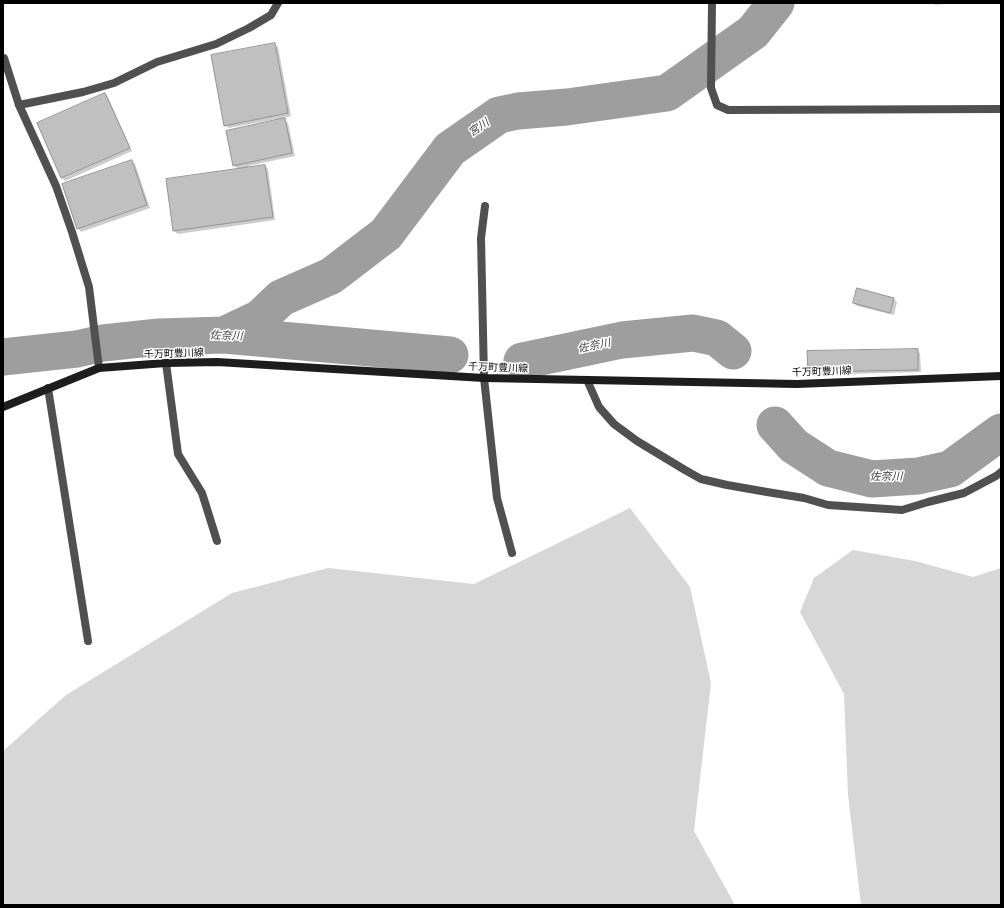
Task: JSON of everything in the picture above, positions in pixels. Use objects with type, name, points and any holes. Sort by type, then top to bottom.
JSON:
[{"type":"main road","name":"千万町豊川線","points":[[3,406],[100,368],[166,363],[217,362],[484,378],[797,384],[1001,376]]},
{"type":"street","points":[[19,105],[83,92],[114,83],[157,62],[216,44],[249,28],[271,15],[278,3]]},
{"type":"street","points":[[712,3],[711,88],[717,105],[728,110],[1001,109]]},
{"type":"street","points":[[4,56],[19,105],[56,186],[89,287],[100,368]]},
{"type":"street","points":[[485,206],[481,238],[484,378],[497,498],[512,553]]},
{"type":"street","points":[[166,363],[178,454],[202,493],[217,541]]},
{"type":"street","points":[[586,380],[599,407],[614,424],[637,441],[701,479],[804,498],[828,505],[902,510],[964,493],[1001,472]]},
{"type":"street","points":[[48,388],[88,641]]},
{"type":"shaded area","points":[[630,508],[690,587],[711,683],[694,831],[735,905],[3,905],[3,751],[66,695],[232,593],[328,568],[474,584]]},
{"type":"shaded area","points":[[853,550],[915,561],[973,577],[1001,568],[1001,905],[861,905],[848,795],[844,694],[800,612],[814,578]]},
{"type":"building","points":[[275,43],[288,113],[224,126],[211,55]]},
{"type":"building","points":[[105,93],[130,148],[61,178],[37,123]]},
{"type":"building","points":[[285,118],[292,153],[233,166],[226,131]]},
{"type":"building","points":[[132,160],[147,205],[77,229],[62,184]]},
{"type":"building","points":[[265,165],[273,217],[173,231],[166,179]]},
{"type":"building","points":[[857,288],[894,298],[890,313],[853,303]]},
{"type":"building","points":[[918,349],[918,370],[808,372],[807,351]]},
{"type":"waterway","name":"宮川","points":[[224,335],[260,318],[281,298],[331,276],[386,234],[450,149],[499,115],[518,111],[567,107],[667,93],[753,32],[776,3]]},
{"type":"waterway","name":"佐奈川","points":[[522,361],[622,340],[693,333],[717,338],[733,351]]},
{"type":"waterway","name":"宮川","points":[[3,357],[77,349],[103,343],[159,337],[224,335],[450,355]]},
{"type":"waterway","name":"佐奈川","points":[[775,425],[794,446],[828,468],[872,479],[918,476],[950,469],[1001,432]]}]
